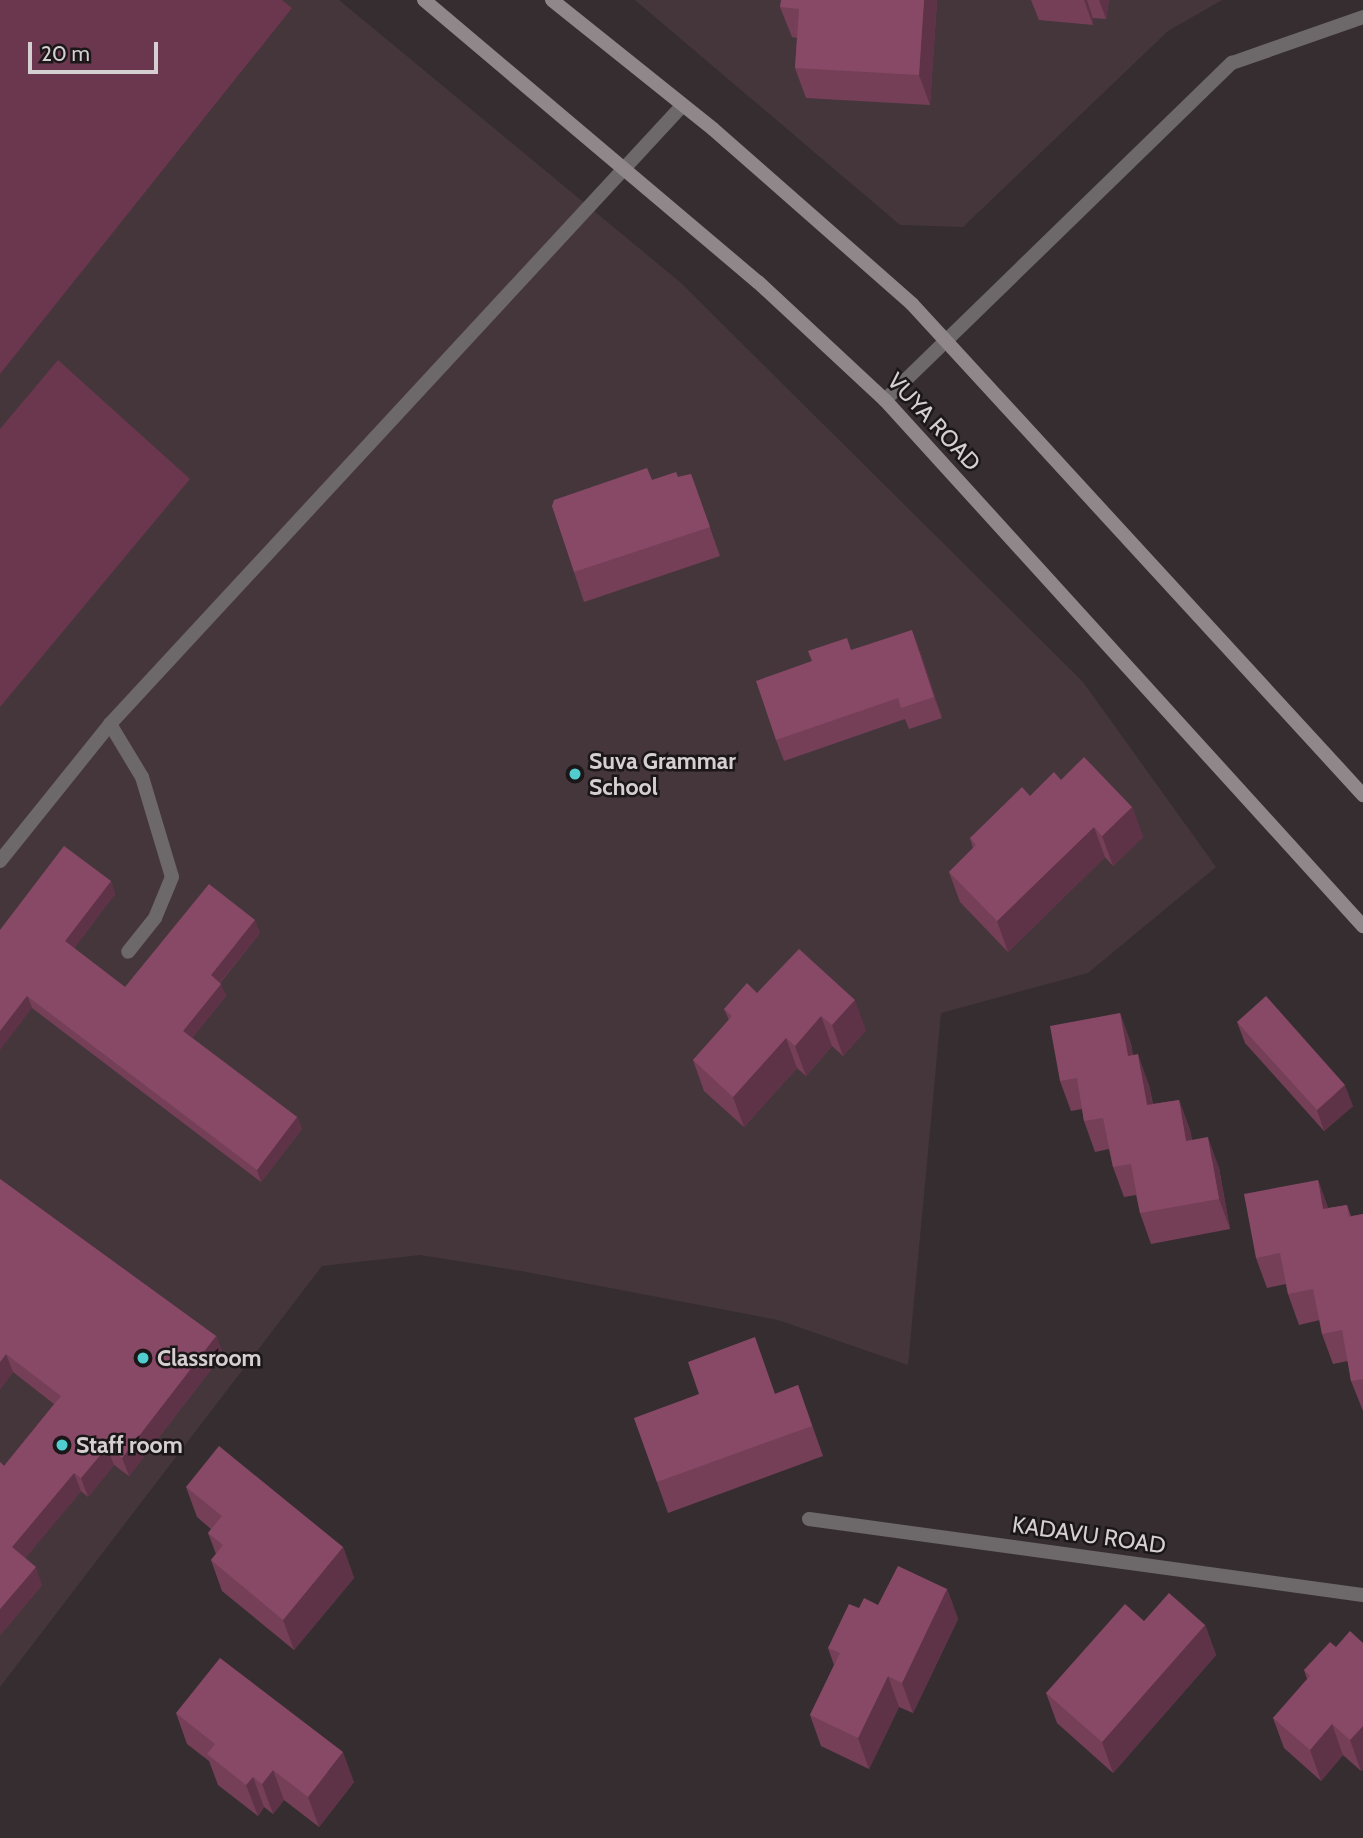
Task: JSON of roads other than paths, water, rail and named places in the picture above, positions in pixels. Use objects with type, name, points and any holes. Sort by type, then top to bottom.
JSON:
[{"type":"main road","name":"VUYA ROAD","points":[[424,0],[625,167],[885,400],[1363,926]]},
{"type":"main road","points":[[552,0],[683,105],[867,264],[947,340],[1363,795]]},
{"type":"street","points":[[885,400],[1232,64],[1363,17]]},
{"type":"street","points":[[0,860],[110,724],[683,105]]},
{"type":"street","points":[[110,724],[142,777],[172,877],[155,918],[128,952]]},
{"type":"street","name":"KADAVU ROAD","points":[[809,1519],[1363,1595]]},
{"type":"place","name":"Suva Grammar School","points":[[575,774]]},
{"type":"place","name":"Classroom","points":[[143,1358]]},
{"type":"place","name":"Staff room","points":[[62,1445]]}]
